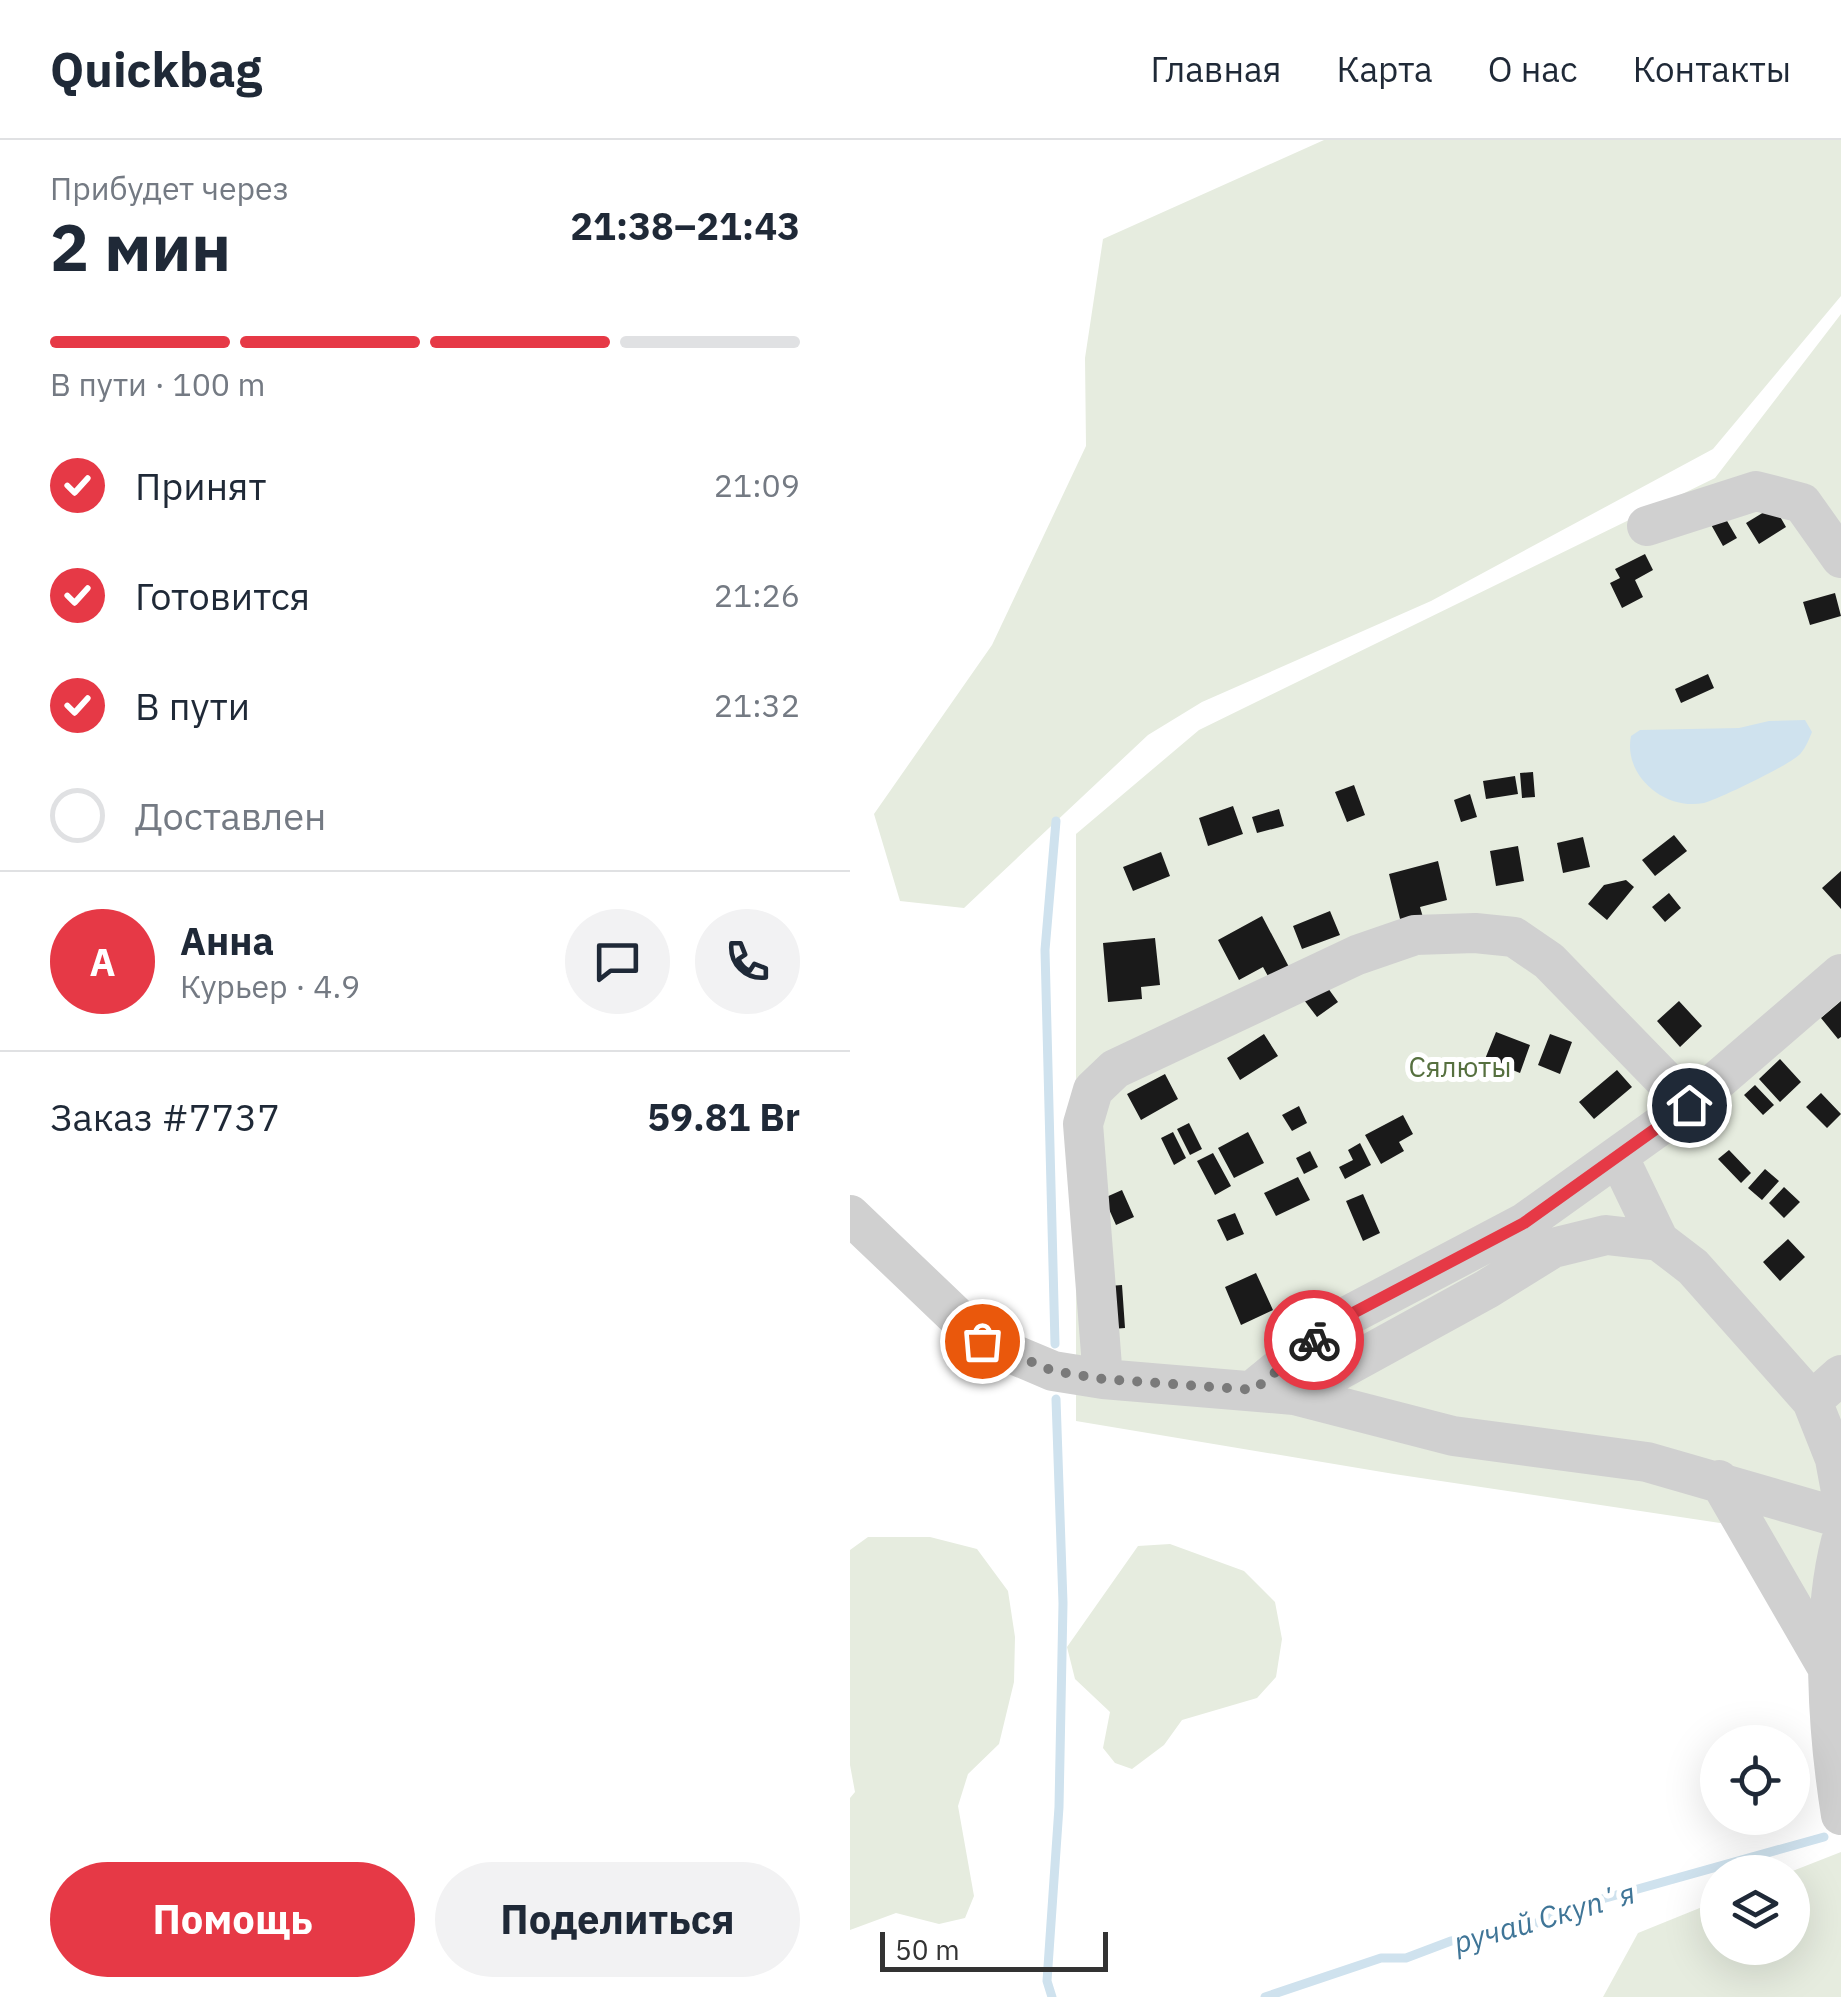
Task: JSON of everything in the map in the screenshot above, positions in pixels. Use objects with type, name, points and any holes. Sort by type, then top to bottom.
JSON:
[{"type":"street","points":[[1647,526],[1756,491],[1802,503],[1841,558]]},
{"type":"street","points":[[1103,1379],[1083,1124],[1093,1090],[1115,1069],[1357,954],[1415,935],[1475,933],[1514,937],[1548,961],[1689,1105]]},
{"type":"street","points":[[1254,1390],[1336,1322],[1524,1223],[1689,1105],[1841,974]]},
{"type":"street","points":[[1618,1156],[1658,1240],[1827,1388],[1841,1491]]},
{"type":"street","points":[[1552,1248],[1618,1156]]},
{"type":"street","points":[[850,1215],[982,1341],[1053,1371],[1103,1379],[1294,1395],[1453,1436],[1646,1462],[1841,1518]]},
{"type":"street","points":[[1294,1395],[1487,1289],[1552,1248],[1606,1234],[1658,1240]]},
{"type":"street","points":[[1719,1480],[1830,1672]]},
{"type":"street","points":[[1841,1542],[1833,1571],[1830,1672],[1841,1814]]},
{"type":"green space","points":[[1324,140],[1841,140],[1841,296],[1713,449],[1431,601],[1202,702],[1148,735],[964,908],[900,901],[874,814],[992,645],[1086,446],[1085,358],[1103,239]]},
{"type":"green space","name":"Сялюты","points":[[1841,314],[1841,1541],[1823,1647],[1760,1529],[1076,1421],[1076,834],[1199,730],[1715,478]]},
{"type":"green space","points":[[868,1537],[930,1537],[977,1549],[1008,1591],[1015,1637],[1014,1682],[999,1744],[968,1774],[958,1806],[974,1896],[965,1918],[939,1924],[896,1913],[850,1930],[850,1798],[855,1792],[850,1765],[850,1550]]},
{"type":"green space","points":[[1170,1544],[1244,1571],[1275,1602],[1282,1639],[1276,1677],[1257,1698],[1182,1720],[1164,1745],[1132,1769],[1115,1763],[1103,1748],[1110,1712],[1075,1679],[1067,1647],[1138,1546]]},
{"type":"green space","points":[[1841,1852],[1841,1997],[1603,1997],[1638,1933],[1700,1908],[1700,1965],[1810,1965],[1810,1864]]},
{"type":"water","points":[[1805,720],[1812,732],[1795,758],[1704,803],[1689,804],[1661,796],[1640,776],[1630,750],[1631,736],[1640,730],[1739,728],[1769,721]]},
{"type":"building","points":[[1774,506],[1786,527],[1759,544],[1746,523]]},
{"type":"building","points":[[1723,514],[1737,538],[1723,546],[1709,521]]},
{"type":"building","points":[[1645,554],[1653,570],[1635,580],[1643,597],[1622,608],[1610,583],[1620,578],[1615,569]]},
{"type":"building","points":[[1835,593],[1841,616],[1810,625],[1803,602]]},
{"type":"building","points":[[1708,674],[1714,688],[1681,703],[1675,689]]},
{"type":"building","points":[[1533,772],[1535,797],[1522,798],[1520,773]]},
{"type":"building","points":[[1515,776],[1518,794],[1486,799],[1483,781]]},
{"type":"building","points":[[1354,785],[1365,815],[1347,822],[1335,792]]},
{"type":"building","points":[[1470,794],[1477,817],[1461,822],[1454,800]]},
{"type":"building","points":[[1233,806],[1243,834],[1208,846],[1199,818]]},
{"type":"building","points":[[1279,809],[1284,826],[1257,833],[1252,817]]},
{"type":"building","points":[[1674,835],[1687,851],[1655,876],[1642,860]]},
{"type":"building","points":[[1583,837],[1590,867],[1563,873],[1557,843]]},
{"type":"building","points":[[1518,846],[1524,881],[1496,886],[1490,851]]},
{"type":"building","points":[[1161,852],[1170,876],[1133,891],[1123,867]]},
{"type":"building","points":[[1438,861],[1447,900],[1420,907],[1424,921],[1402,927],[1389,874]]},
{"type":"building","points":[[1841,871],[1841,909],[1822,888]]},
{"type":"building","points":[[1626,880],[1634,887],[1607,920],[1588,904],[1604,885]]},
{"type":"building","points":[[1669,893],[1681,908],[1665,922],[1652,907]]},
{"type":"building","points":[[1330,911],[1340,935],[1302,949],[1293,926]]},
{"type":"building","points":[[1262,916],[1289,967],[1269,978],[1263,967],[1239,980],[1218,940]]},
{"type":"building","points":[[1155,938],[1160,985],[1141,987],[1142,999],[1108,1002],[1103,943]]},
{"type":"building","points":[[1325,984],[1338,1002],[1317,1017],[1304,1000]]},
{"type":"building","points":[[1679,1001],[1702,1026],[1680,1047],[1657,1021]]},
{"type":"building","points":[[1841,1001],[1841,1037],[1838,1039],[1821,1018]]},
{"type":"building","points":[[1496,1032],[1530,1045],[1520,1073],[1485,1059]]},
{"type":"building","points":[[1264,1034],[1278,1056],[1240,1080],[1227,1058]]},
{"type":"building","points":[[1550,1034],[1572,1042],[1560,1074],[1538,1065]]},
{"type":"building","points":[[1780,1059],[1801,1082],[1780,1102],[1759,1079]]},
{"type":"building","points":[[1617,1070],[1632,1087],[1594,1119],[1579,1102]]},
{"type":"building","points":[[1165,1074],[1178,1099],[1141,1120],[1127,1094]]},
{"type":"building","points":[[1755,1085],[1774,1105],[1763,1115],[1744,1095]]},
{"type":"building","points":[[1821,1093],[1841,1114],[1827,1128],[1806,1107]]},
{"type":"building","points":[[1299,1106],[1307,1123],[1292,1131],[1282,1115]]},
{"type":"building","points":[[1403,1115],[1413,1134],[1399,1142],[1404,1151],[1381,1164],[1365,1135]]},
{"type":"building","points":[[1189,1123],[1202,1149],[1190,1155],[1177,1129]]},
{"type":"building","points":[[1173,1132],[1186,1158],[1174,1165],[1161,1138]]},
{"type":"building","points":[[1248,1132],[1264,1163],[1234,1178],[1218,1148]]},
{"type":"building","points":[[1360,1143],[1371,1165],[1345,1179],[1339,1167],[1353,1160],[1348,1150]]},
{"type":"building","points":[[1729,1150],[1751,1173],[1741,1183],[1718,1159]]},
{"type":"building","points":[[1310,1151],[1318,1167],[1304,1174],[1296,1158]]},
{"type":"building","points":[[1213,1153],[1231,1186],[1215,1195],[1197,1161]]},
{"type":"building","points":[[1765,1169],[1779,1181],[1762,1200],[1748,1188]]},
{"type":"building","points":[[1298,1177],[1310,1200],[1276,1216],[1264,1193]]},
{"type":"building","points":[[1784,1187],[1800,1202],[1784,1218],[1769,1203]]},
{"type":"building","points":[[1122,1190],[1134,1217],[1116,1225],[1104,1198]]},
{"type":"building","points":[[1363,1194],[1380,1233],[1363,1241],[1346,1201]]},
{"type":"building","points":[[1235,1213],[1244,1234],[1227,1241],[1217,1220]]},
{"type":"building","points":[[1788,1239],[1805,1257],[1780,1281],[1763,1262]]},
{"type":"building","points":[[1256,1273],[1273,1310],[1241,1325],[1225,1287]]},
{"type":"building","points":[[1122,1285],[1125,1328],[1112,1329],[1109,1286]]},
{"type":"waterway","points":[[1055,1344],[1045,950],[1056,821]]},
{"type":"waterway","points":[[1052,1997],[1047,1981],[1059,1807],[1063,1603],[1056,1399]]},
{"type":"waterway","name":"ручай Скупʼя","points":[[1265,1997],[1381,1958],[1406,1958],[1451,1941],[1507,1934],[1595,1901],[1824,1837]]},
{"type":"way so far","points":[[982,1341],[1053,1371],[1103,1379],[1254,1390],[1314,1340]]},
{"type":"route","points":[[1314,1340],[1336,1322],[1524,1223],[1689,1105]]}]
